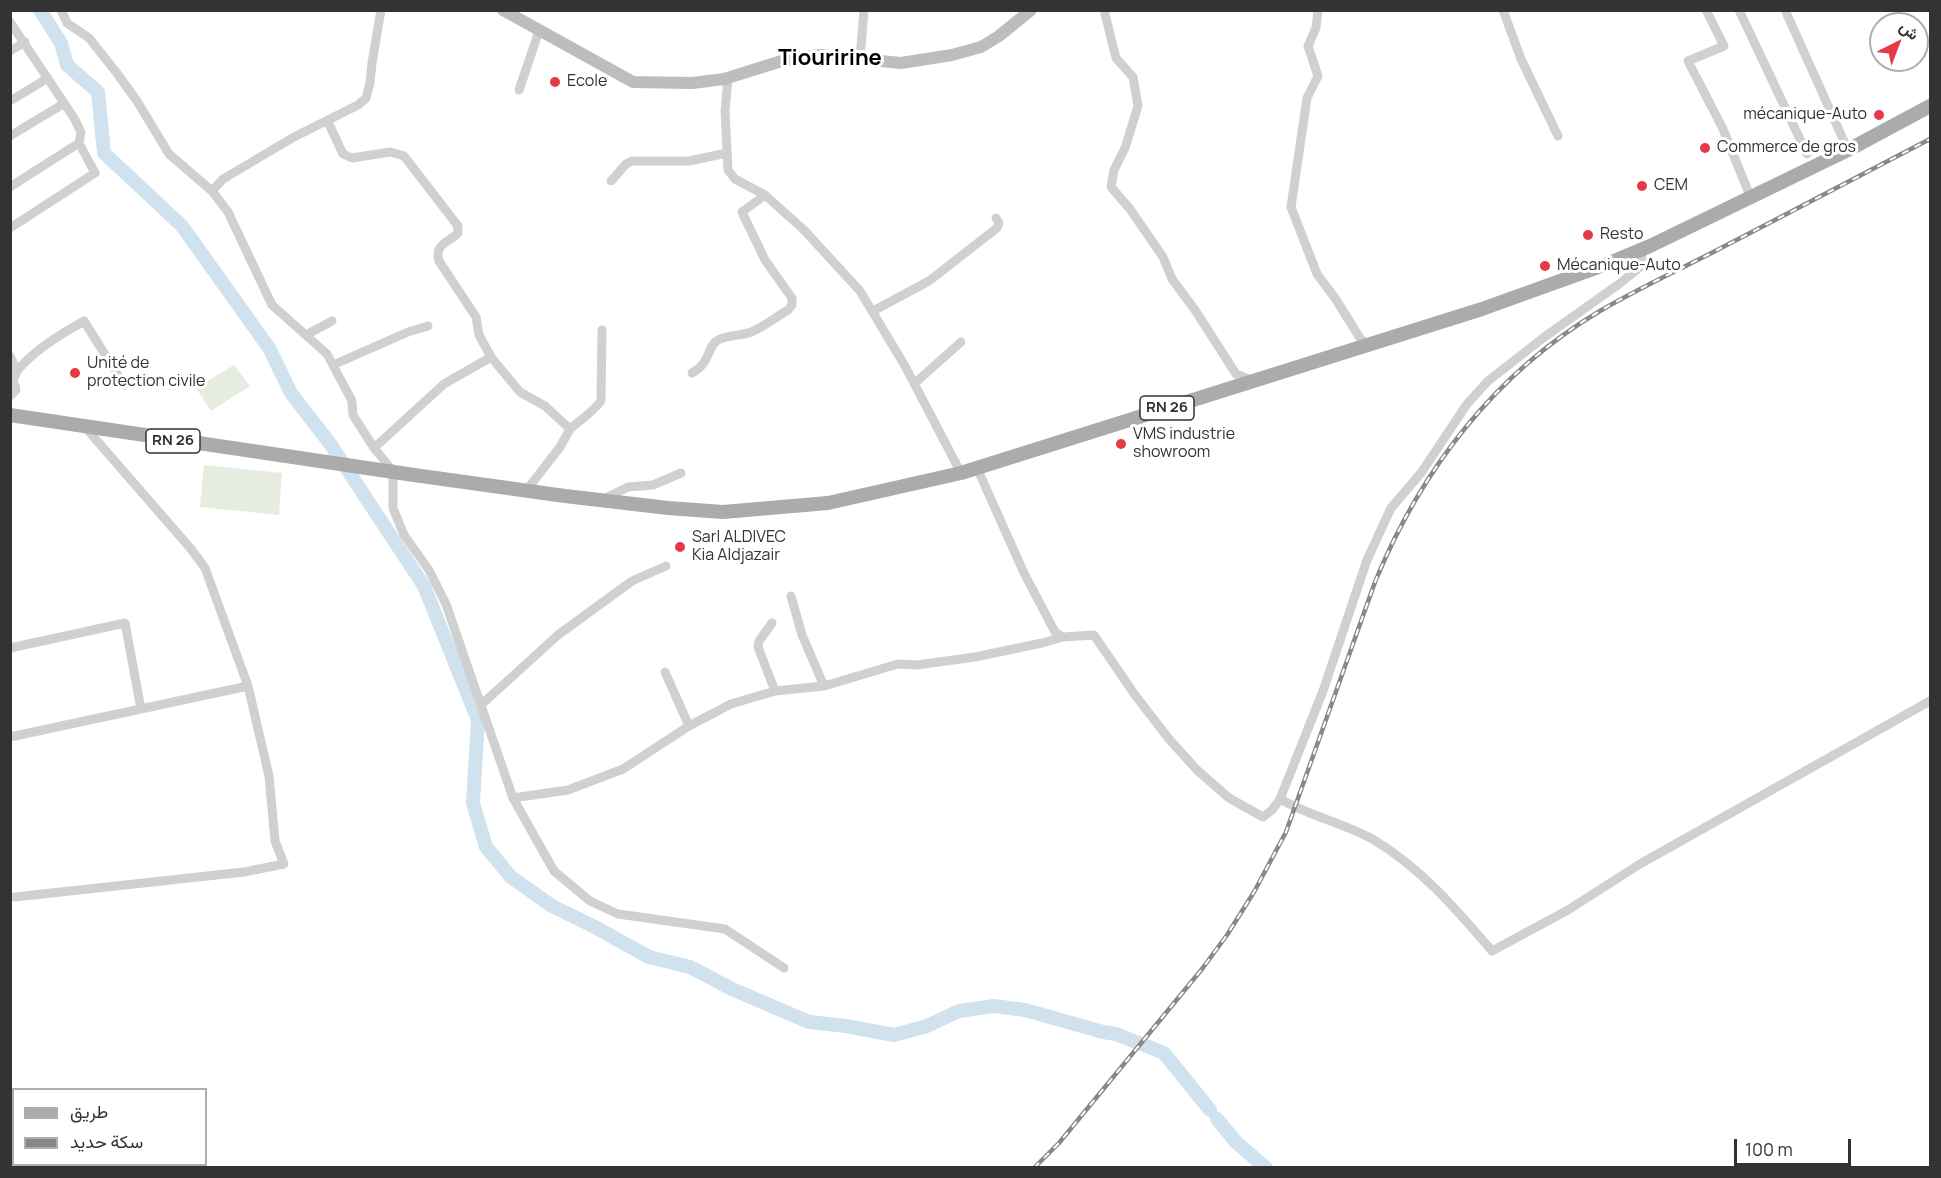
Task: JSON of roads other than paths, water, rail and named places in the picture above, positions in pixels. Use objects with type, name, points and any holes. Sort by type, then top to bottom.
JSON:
[{"type":"main road","name":"RN 26","points":[[10,415],[360,468],[695,511],[723,512],[828,503],[961,473],[1482,309],[1640,250],[1848,150],[1930,106]]},
{"type":"street","points":[[61,10],[67,23],[88,38],[116,72],[137,101],[169,154],[212,191],[228,212],[272,305],[327,354],[352,401],[353,415],[374,448],[393,471],[393,508],[404,535],[429,570],[446,604],[513,798],[554,872],[590,901],[618,914],[725,929],[784,968]]},
{"type":"street","points":[[212,191],[223,178],[294,137],[328,122],[366,98],[381,10]]},
{"type":"street","points":[[503,10],[633,82],[692,83],[728,78],[785,60],[820,55],[902,63],[952,55],[981,47],[999,36],[1031,10]]},
{"type":"street","points":[[860,59],[864,10]]},
{"type":"street","points":[[1104,10],[1116,58],[1133,77],[1138,106],[1125,148],[1114,170],[1111,187],[1130,209],[1163,257],[1172,279],[1236,374],[1254,381]]},
{"type":"street","points":[[1318,10],[1316,28],[1308,46],[1318,76],[1307,98],[1291,207],[1317,274],[1360,338],[1369,346]]},
{"type":"street","points":[[1503,10],[1521,59],[1558,136]]},
{"type":"street","points":[[1706,10],[1724,46],[1688,61],[1723,129],[1750,196]]},
{"type":"street","points":[[1739,10],[1807,154]]},
{"type":"street","points":[[1785,10],[1848,150]]},
{"type":"street","points":[[10,22],[63,104],[70,110],[81,132],[79,143],[95,173],[10,228]]},
{"type":"street","points":[[519,90],[538,31]]},
{"type":"street","points":[[10,51],[25,42]]},
{"type":"street","points":[[10,101],[48,78]]},
{"type":"street","points":[[728,78],[725,111],[728,170],[735,179],[765,195],[804,230],[860,291],[915,383],[961,473]]},
{"type":"street","points":[[10,136],[63,104]]},
{"type":"street","points":[[328,122],[343,154],[347,157],[390,152],[404,156],[458,226],[458,233],[442,243],[437,255],[476,316],[479,335],[491,357],[520,392],[545,406],[570,429]]},
{"type":"street","points":[[10,187],[79,143]]},
{"type":"street","points":[[611,181],[626,164],[632,161],[689,161],[727,153]]},
{"type":"street","points":[[692,373],[707,361],[717,340],[750,332],[788,310],[792,304],[792,298],[765,260],[742,212],[765,195]]},
{"type":"street","points":[[873,311],[929,281],[997,228],[999,223],[996,218]]},
{"type":"street","points":[[513,798],[568,790],[623,769],[689,726],[731,704],[775,691],[824,686],[898,664],[917,665],[975,657],[1042,644],[1063,637],[1094,635],[1135,695],[1197,770],[1229,798],[1263,817],[1272,810],[1280,798],[1323,691],[1367,560],[1391,508],[1421,472],[1467,404],[1488,381],[1644,264],[1640,250]]},
{"type":"street","points":[[10,396],[16,390],[11,382],[22,364],[62,334],[84,321],[124,385]]},
{"type":"street","points":[[306,335],[332,321]]},
{"type":"street","points":[[333,365],[408,332],[428,326]]},
{"type":"street","points":[[526,491],[560,447],[570,429],[599,406],[602,330]]},
{"type":"street","points":[[915,383],[961,342]]},
{"type":"street","points":[[10,356],[17,371]]},
{"type":"street","points":[[374,448],[444,384],[491,357]]},
{"type":"street","points":[[15,897],[244,872],[284,864],[275,841],[269,776],[248,686],[205,568],[85,427]]},
{"type":"street","points":[[977,468],[1044,614],[1055,632],[1063,637]]},
{"type":"street","points":[[602,500],[628,487],[653,484],[681,473]]},
{"type":"street","points":[[482,704],[558,635],[632,581],[666,566]]},
{"type":"street","points":[[791,596],[802,635],[824,686]]},
{"type":"street","points":[[10,648],[125,623],[141,709]]},
{"type":"street","points":[[772,623],[759,641],[758,647],[775,691]]},
{"type":"street","points":[[665,672],[689,726]]},
{"type":"street","points":[[10,737],[248,686]]},
{"type":"street","points":[[1280,798],[1373,840],[1401,859],[1437,889],[1492,951],[1568,910],[1640,864],[1930,701]]},
{"type":"waterway","points":[[40,10],[61,43],[67,65],[98,92],[104,153],[182,226],[269,348],[291,393],[331,445],[424,586],[478,720],[473,803],[486,847],[511,877],[552,906],[649,957],[690,967],[732,989],[809,1022],[894,1035],[927,1026],[959,1011],[994,1006],[1025,1010],[1116,1034],[1164,1053],[1210,1110]]},
{"type":"waterway","points":[[1217,1119],[1236,1142],[1266,1168]]},
{"type":"railway","points":[[1034,1168],[1059,1143],[1202,969],[1254,892],[1286,832],[1375,582],[1415,501],[1465,428],[1495,394],[1527,364],[1562,336],[1600,311],[1930,139]]},
{"type":"place","name":"Ecole","points":[[555,82]]},
{"type":"place","name":"mécanique-Auto","points":[[1879,115]]},
{"type":"place","name":"Commerce de gros","points":[[1705,148]]},
{"type":"place","name":"CEM","points":[[1642,186]]},
{"type":"place","name":"Resto","points":[[1588,235]]},
{"type":"place","name":"Mécanique-Auto","points":[[1545,266]]},
{"type":"place","name":"Unité de protection civile","points":[[75,373]]},
{"type":"place","name":"VMS industrie showroom","points":[[1121,444]]},
{"type":"place","name":"Sarl ALDIVEC Kia Aldjazair","points":[[680,547]]},
{"type":"district","name":"Tiouririne","points":[[830,59]]}]
